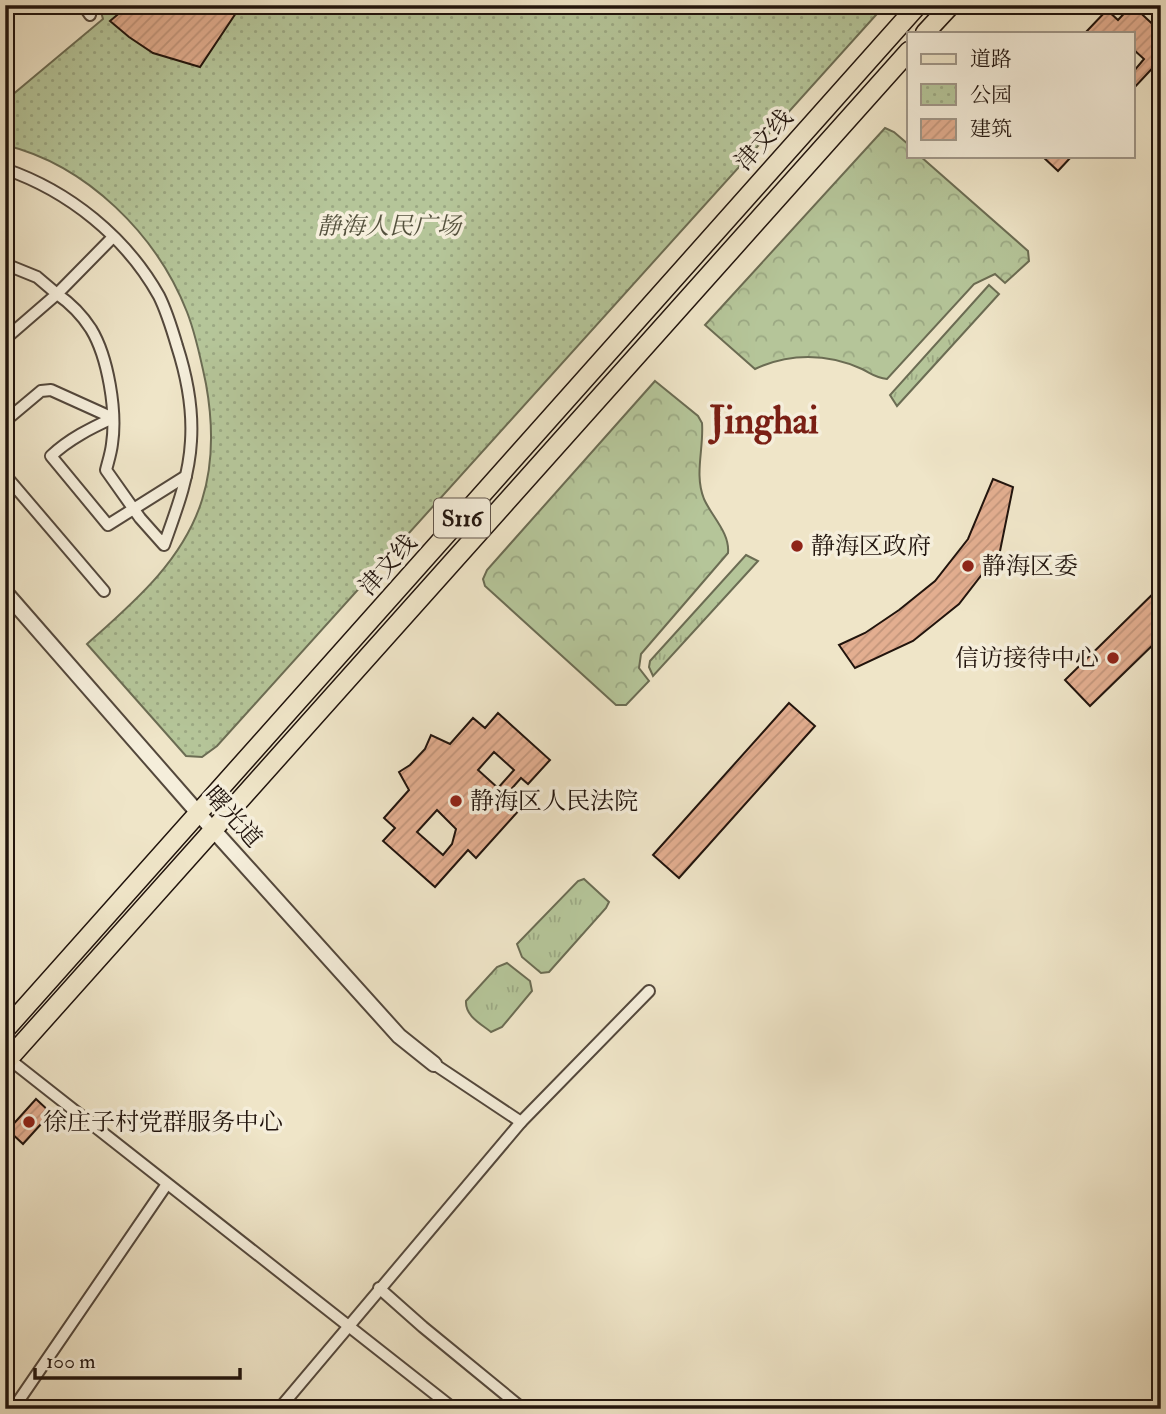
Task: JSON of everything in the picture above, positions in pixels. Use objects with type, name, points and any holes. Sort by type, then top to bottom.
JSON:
[{"type":"main road","name":"津文线","points":[[5,1030],[918,5]]},
{"type":"main road","points":[[926,32],[951,5]]},
{"type":"main road","name":"津文线","points":[[7,1061],[907,53]]},
{"type":"street","points":[[5,169],[57,192],[96,220],[128,251],[159,296],[168,316],[181,359],[191,418],[191,440],[180,501],[164,545],[133,509],[106,470],[112,444],[113,418],[106,369],[92,330],[69,302],[37,277],[5,264]]},
{"type":"street","points":[[5,339],[57,294],[113,237]]},
{"type":"street","points":[[5,412],[10,417],[41,391],[51,390],[113,418]]},
{"type":"street","points":[[113,418],[88,429],[51,456],[108,525],[186,476]]},
{"type":"street","points":[[5,475],[104,591]]},
{"type":"street","name":"曙光道","points":[[5,592],[199,814],[399,1035],[434,1064]]},
{"type":"street","points":[[279,1409],[347,1325],[521,1122],[649,991]]},
{"type":"street","points":[[7,1061],[454,1409]]},
{"type":"street","points":[[434,1064],[521,1122]]},
{"type":"street","points":[[13,1409],[167,1184]]},
{"type":"street","points":[[379,1288],[422,1327],[523,1409]]},
{"type":"green space","name":"静海人民广场","points":[[99,5],[885,5],[217,746],[202,757],[186,756],[87,644],[155,580],[182,542],[202,500],[209,471],[211,428],[206,384],[193,330],[174,284],[157,256],[116,207],[91,186],[64,169],[5,145],[5,101],[103,19]]},
{"type":"green space","points":[[885,128],[907,143],[907,158],[922,158],[1028,251],[1029,261],[1005,283],[995,274],[974,284],[887,379],[849,364],[822,358],[781,360],[755,369],[705,325]]},
{"type":"green space","points":[[989,285],[999,294],[897,406],[890,395]]},
{"type":"green space","points":[[655,381],[698,416],[702,423],[701,490],[726,539],[728,553],[641,654],[639,668],[649,681],[626,705],[616,705],[485,586],[483,579],[487,570]]},
{"type":"green space","points":[[746,555],[758,561],[653,676],[649,667],[650,661]]},
{"type":"green space","points":[[584,879],[609,902],[549,972],[541,973],[522,957],[517,944],[578,881]]},
{"type":"green space","points":[[507,963],[530,981],[532,991],[502,1027],[491,1032],[471,1015],[466,1001],[497,967]]},
{"type":"building","points":[[129,5],[231,5],[236,13],[200,67],[153,53],[110,21]]},
{"type":"building","points":[[1132,5],[1161,32],[1161,59],[1134,88],[1134,71],[1144,59],[1134,50],[1134,32],[1086,32],[1107,10],[1118,20]]},
{"type":"building","points":[[1044,158],[1070,158],[1058,171]]},
{"type":"building","name":"静海区委","points":[[993,479],[1013,487],[1000,551],[959,604],[913,641],[855,668],[839,645],[865,633],[935,581],[968,539]]},
{"type":"building","name":"信访接待中心","points":[[1161,586],[1161,637],[1090,706],[1065,680]]},
{"type":"building","points":[[789,703],[815,726],[679,878],[653,855]]},
{"type":"building","name":"静海区人民法院","points":[[498,713],[550,760],[528,784],[521,778],[506,795],[521,808],[476,858],[468,850],[435,887],[383,841],[395,828],[384,818],[409,790],[399,772],[425,749],[431,735],[450,744],[473,718],[485,728]],"holes":[[[494,752],[514,770],[498,788],[478,770]],[[437,810],[456,829],[452,844],[443,855],[417,832]]]},
{"type":"building","name":"徐庄子村党群服务中心","points":[[36,1099],[51,1113],[23,1144],[8,1130]]},
{"type":"place","name":"静海区政府","points":[[797,546]]},
{"type":"place","name":"静海区委","points":[[968,566]]},
{"type":"place","name":"信访接待中心","points":[[1113,658]]},
{"type":"place","name":"静海区人民法院","points":[[456,801]]},
{"type":"place","name":"徐庄子村党群服务中心","points":[[29,1122]]},
{"type":"district","name":"Jinghai","points":[[764,421]]}]
